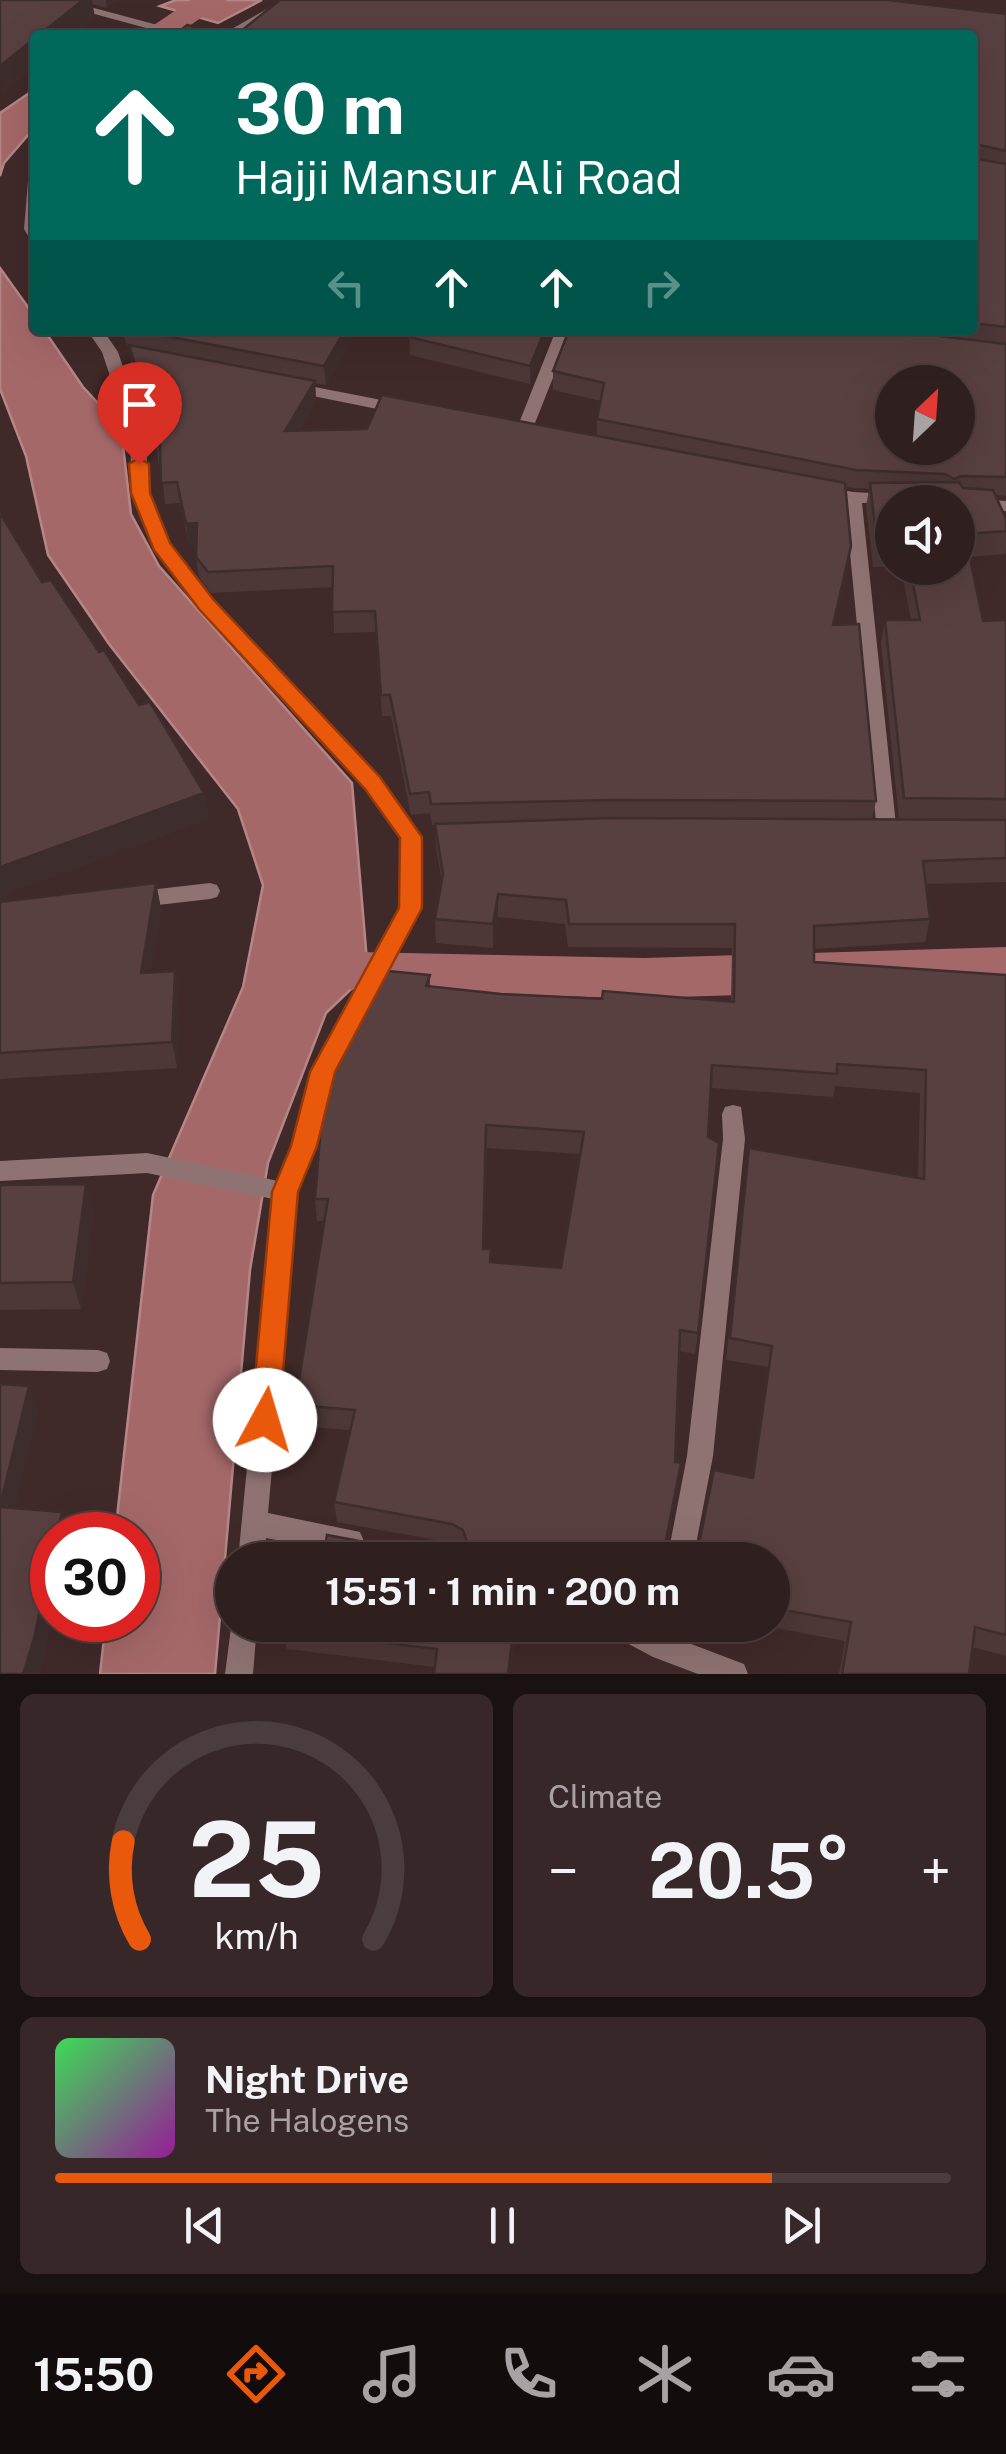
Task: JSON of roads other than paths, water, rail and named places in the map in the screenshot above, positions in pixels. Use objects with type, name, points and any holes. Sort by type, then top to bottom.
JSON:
[{"type":"street","points":[[49,0],[166,30]]},
{"type":"street","points":[[237,30],[293,0]]},
{"type":"street","points":[[100,335],[120,354],[138,436],[140,493],[161,545],[206,604],[421,837],[410,908],[323,1072],[304,1146],[285,1192],[253,1542]]},
{"type":"street","points":[[523,433],[562,335]]},
{"type":"street","points":[[279,386],[429,415]]},
{"type":"street","points":[[504,430],[542,437]]},
{"type":"street","points":[[794,486],[875,498]]},
{"type":"street","points":[[852,497],[877,832],[927,833]]},
{"type":"street","points":[[975,505],[1006,506]]},
{"type":"street","points":[[114,902],[210,890]]},
{"type":"street","points":[[683,1542],[700,1456],[734,1139],[733,1114]]},
{"type":"street","points":[[0,1171],[147,1164],[285,1192]]},
{"type":"street","points":[[0,1359],[98,1361]]},
{"type":"street","points":[[255,1523],[356,1542]]},
{"type":"street","points":[[239,1674],[242,1642]]},
{"type":"street","points":[[676,1642],[734,1674]]},
{"type":"waterway","points":[[162,30],[212,0]]},
{"type":"waterway","points":[[358,972],[645,978],[1006,967]]}]
